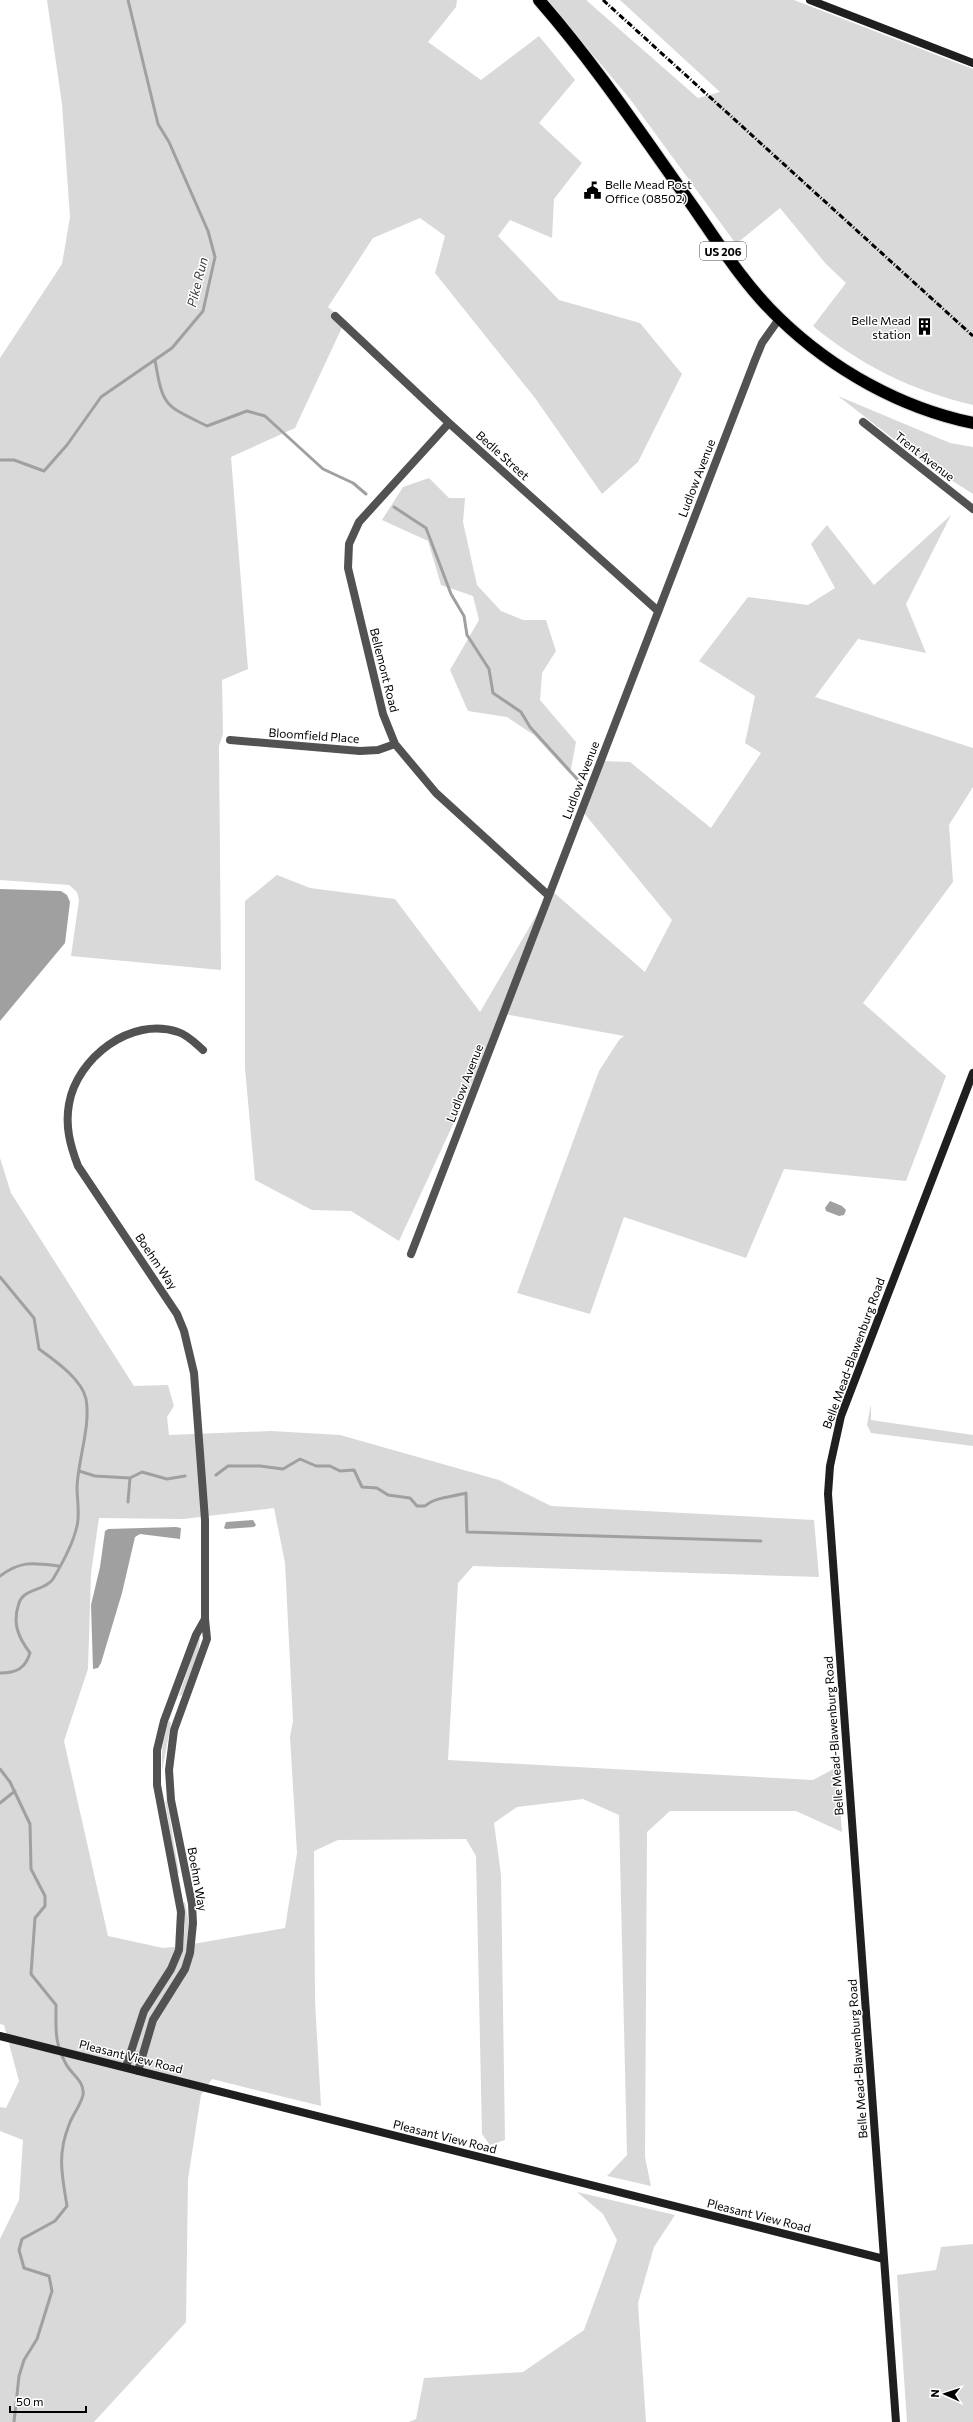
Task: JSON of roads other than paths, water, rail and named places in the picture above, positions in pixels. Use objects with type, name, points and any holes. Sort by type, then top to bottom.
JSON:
[{"type":"highway","name":"US 206","points":[[539,0],[603,82],[731,262],[779,319],[815,349],[872,386],[933,412],[973,423]]},
{"type":"street","points":[[810,0],[973,63]]},
{"type":"street","name":"Bedle Street","points":[[335,316],[449,423],[657,610]]},
{"type":"street","name":"Ludlow Avenue","points":[[411,1254],[657,610],[762,343],[779,319]]},
{"type":"street","name":"Trent Avenue","points":[[863,422],[973,509]]},
{"type":"street","name":"Bellemont Road","points":[[449,423],[359,522],[351,538],[347,556],[348,568],[371,670],[383,714],[395,744],[436,793],[548,896]]},
{"type":"street","name":"Bloomfield Place","points":[[230,740],[360,751],[378,750],[395,744]]},
{"type":"street","name":"Boehm Way","points":[[138,2071],[153,2020],[183,1972],[190,1953],[193,1923],[192,1904],[170,1788],[171,1748],[180,1713],[207,1639],[205,1619],[205,1520],[194,1373],[190,1351],[184,1331],[168,1299],[78,1166],[72,1150],[67,1118],[74,1087],[82,1072],[94,1057],[119,1039],[146,1031],[166,1030],[179,1032],[203,1050]]},
{"type":"street","name":"Belle Mead-Blawenburg Road","points":[[896,2422],[828,1494],[830,1466],[841,1416],[973,1073]]},
{"type":"street","name":"Boehm Way","points":[[126,2067],[144,2011],[172,1967],[179,1950],[181,1912],[158,1793],[157,1750],[168,1712],[196,1635],[205,1619]]},
{"type":"street","points":[[168,1712],[180,1713]]},
{"type":"street","points":[[158,1793],[170,1788]]},
{"type":"street","points":[[172,1967],[183,1972]]},
{"type":"street","name":"Pleasant View Road","points":[[0,2036],[884,2259]]},
{"type":"waterway","name":"Pike Run","points":[[0,460],[14,460],[44,471],[67,445],[101,397],[172,348],[203,311],[215,257],[208,231],[169,142],[158,124],[128,0]]},
{"type":"waterway","points":[[155,360],[164,396],[174,409],[207,426],[247,411],[265,416],[323,469],[353,483],[366,494]]},
{"type":"waterway","points":[[394,507],[426,528],[451,594],[464,616],[467,635],[489,669],[493,693],[521,712],[530,727],[578,780]]},
{"type":"waterway","points":[[0,1277],[34,1318],[39,1349],[67,1371],[79,1384],[86,1399],[87,1409],[86,1431],[77,1487],[78,1517],[73,1540],[53,1579],[45,1586],[25,1595],[19,1603],[16,1617],[17,1630],[30,1653],[28,1658],[19,1669],[11,1672],[0,1673]]},
{"type":"waterway","points":[[216,1475],[228,1466],[260,1466],[283,1469],[300,1459],[316,1466],[330,1466],[340,1471],[354,1470],[362,1487],[377,1488],[388,1495],[410,1498],[417,1506],[425,1506],[439,1499],[466,1493],[467,1532],[761,1541]]},
{"type":"waterway","points":[[79,1471],[95,1476],[130,1478],[142,1472],[167,1479],[185,1476]]},
{"type":"waterway","points":[[128,1502],[130,1478]]},
{"type":"waterway","points":[[0,1576],[21,1565],[42,1564],[59,1566]]},
{"type":"waterway","points":[[0,1769],[10,1782],[30,1824],[31,1869],[45,1896],[45,1906],[35,1918],[31,1974],[56,2005],[56,2035],[59,2049],[68,2068],[80,2082],[83,2090],[82,2099],[70,2121],[63,2146],[62,2175],[67,2206],[55,2221],[22,2239],[19,2250],[24,2268],[49,2276],[52,2291],[37,2339],[24,2360],[19,2376],[14,2422]]},
{"type":"waterway","points":[[0,1803],[15,1791]]},
{"type":"railway","points":[[603,0],[973,336]]},
{"type":"place","name":"Belle Mead Post Office (08502)","points":[[592,191]]},
{"type":"place","name":"Belle Mead station","points":[[924,327]]}]
